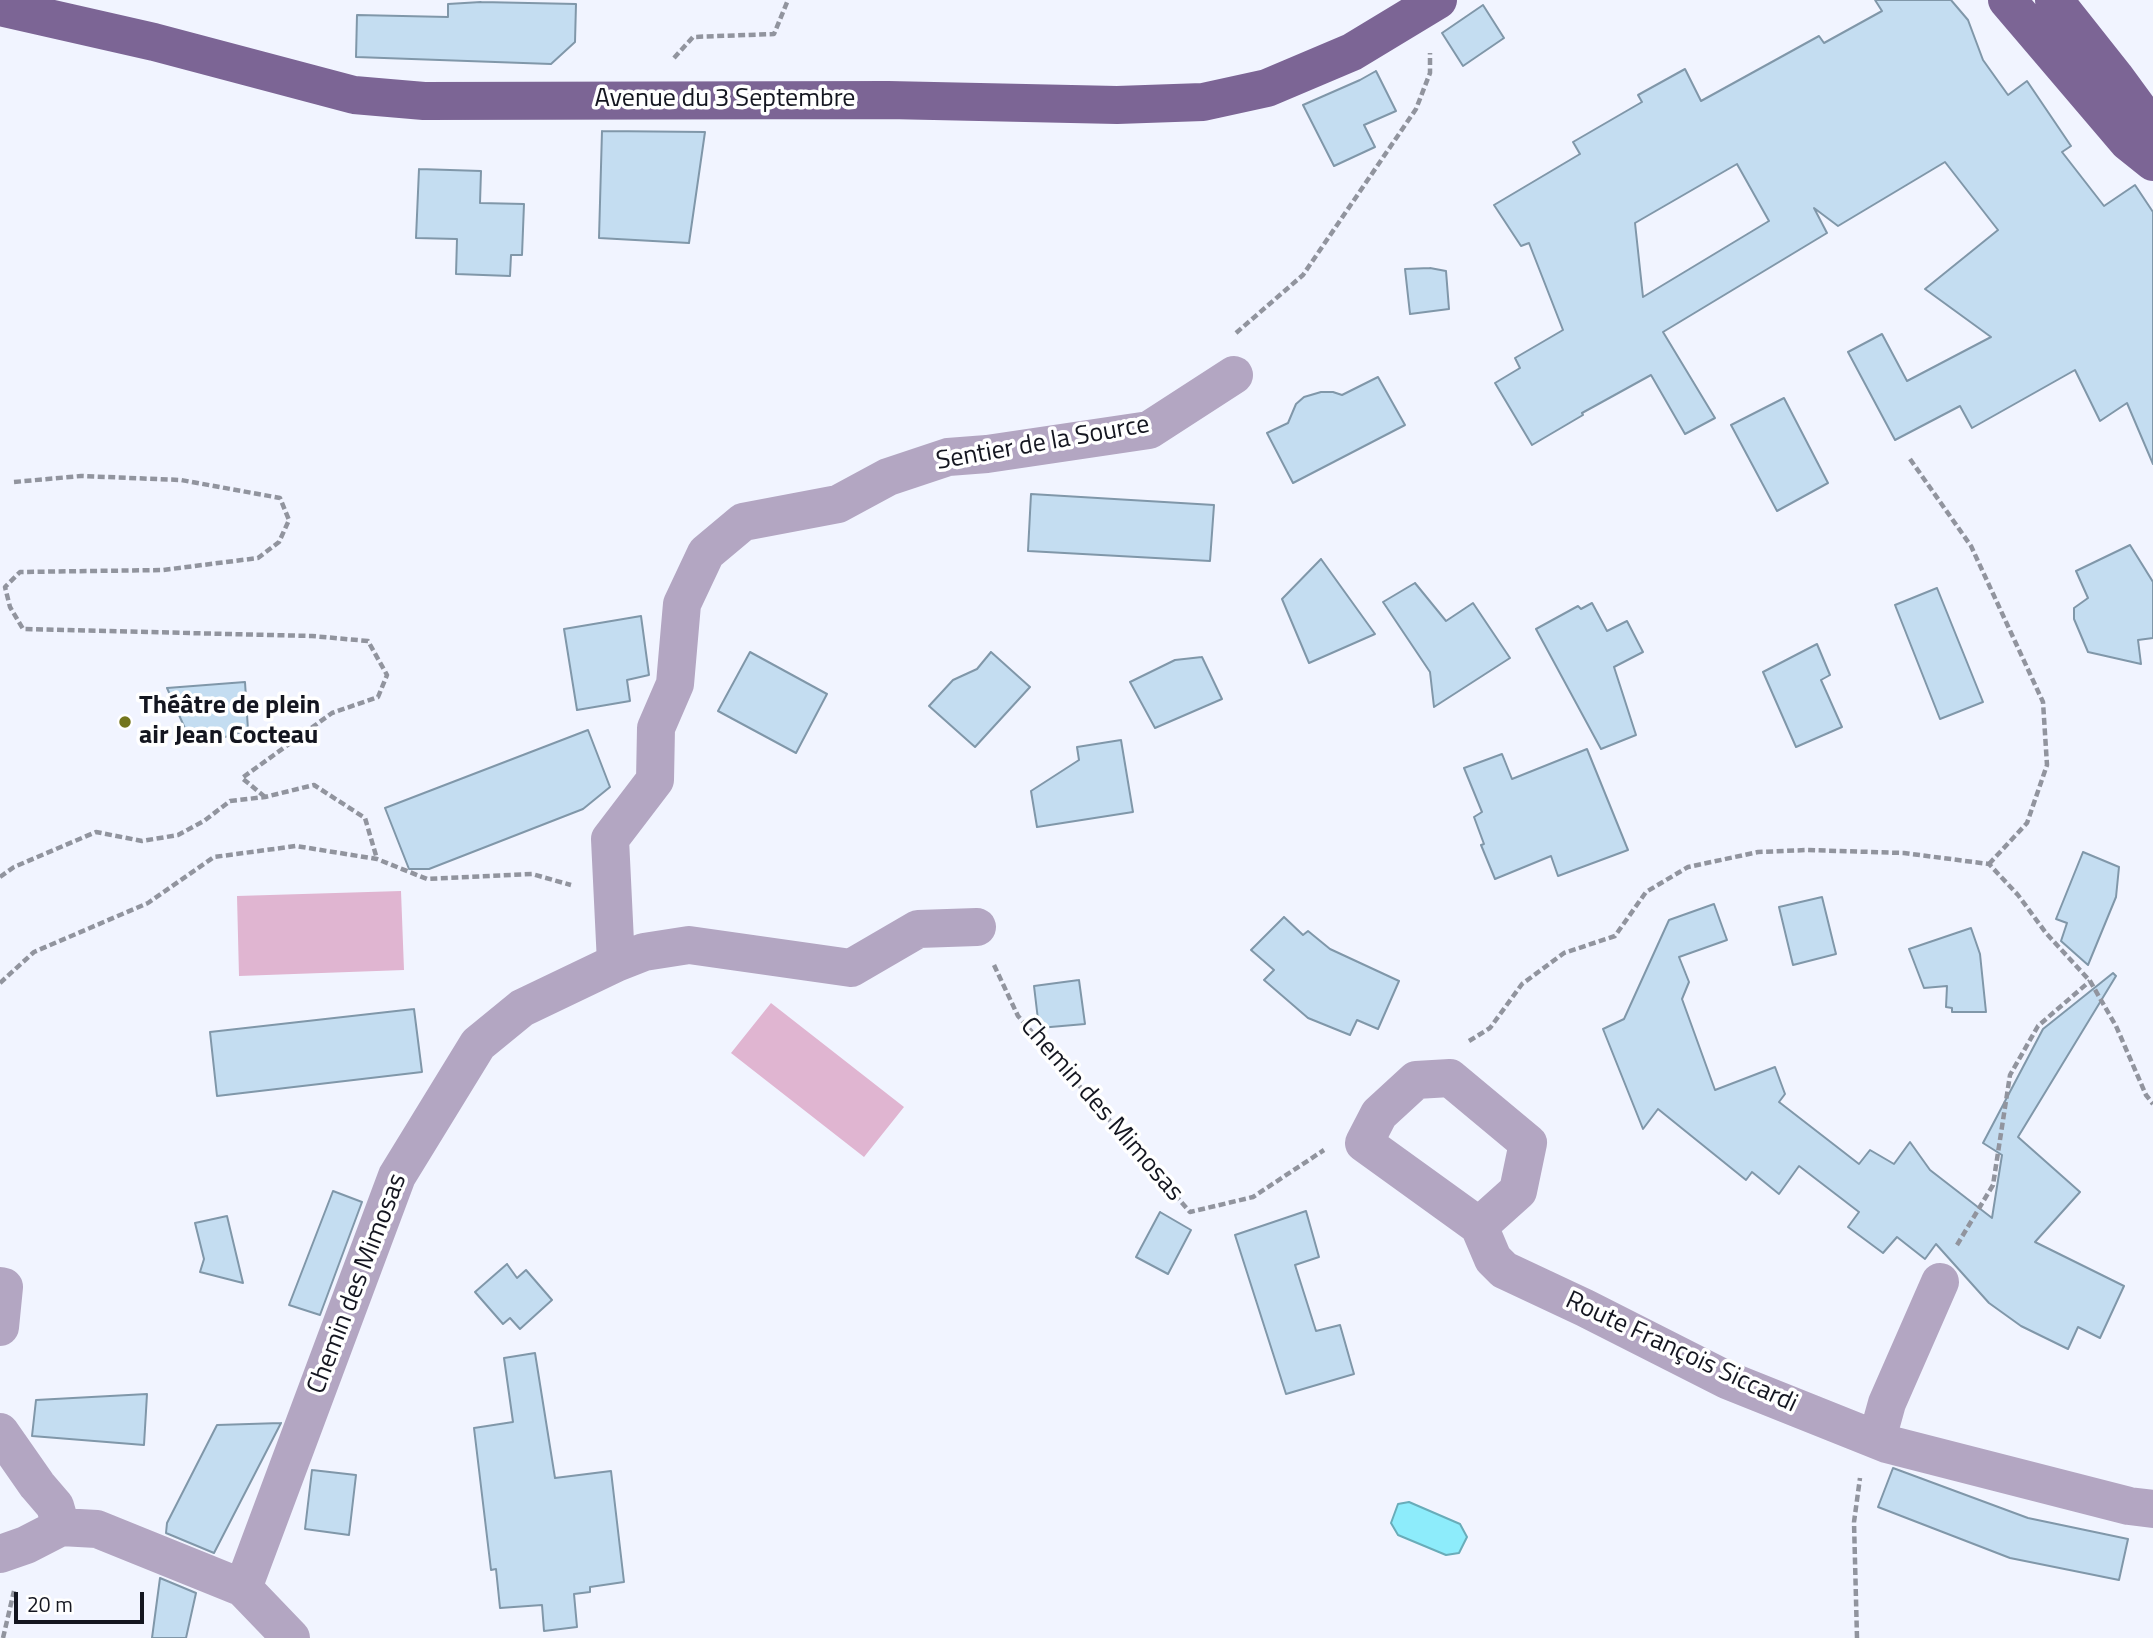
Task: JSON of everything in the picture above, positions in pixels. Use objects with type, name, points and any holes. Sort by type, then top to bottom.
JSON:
[{"type":"main road","name":"Avenue du 3 Septembre","points":[[0,7],[154,42],[354,95],[424,101],[888,100],[1117,105],[1203,102],[1266,88],[1352,52],[1438,0]]},
{"type":"main road","points":[[2007,0],[2128,142],[2153,162]]},
{"type":"main road","points":[[2053,0],[2153,129]]},
{"type":"street","name":"Sentier de la Source","points":[[616,963],[610,839],[655,780],[656,728],[675,684],[682,604],[706,552],[743,522],[838,504],[888,477],[948,457],[987,454],[1149,430],[1234,375]]},
{"type":"street","name":"Chemin des Mimosas","points":[[243,1588],[397,1176],[478,1044],[523,1008],[616,963],[644,953],[689,945],[850,968],[918,929],[977,927]]},
{"type":"street","points":[[1450,1077],[1528,1143],[1518,1191],[1479,1226],[1364,1143],[1380,1114],[1416,1080],[1450,1077]]},
{"type":"street","name":"Route François Siccardi","points":[[1479,1226],[1493,1259],[1504,1270],[1727,1380],[1887,1444],[2115,1503],[2153,1509]]},
{"type":"street","points":[[1877,1439],[1887,1403],[1940,1282]]},
{"type":"street","points":[[0,1286],[4,1287],[0,1327]]},
{"type":"street","points":[[0,1432],[55,1506],[61,1527]]},
{"type":"street","points":[[0,1554],[26,1545],[61,1527],[97,1529],[243,1588],[290,1638]]},
{"type":"path","points":[[667,65],[693,37],[774,34],[788,0]]},
{"type":"path","points":[[1231,338],[1303,275],[1416,109],[1430,73],[1430,50]]},
{"type":"path","points":[[1910,459],[1971,546],[2043,702],[2048,765],[2027,823],[1989,864]]},
{"type":"path","points":[[14,482],[81,476],[181,480],[280,498],[289,520],[279,542],[258,558],[163,570],[20,572],[5,587],[10,607],[23,629],[312,636],[368,641],[387,675],[378,697],[332,713],[242,778],[265,797]]},
{"type":"path","points":[[0,877],[14,867],[96,832],[142,841],[178,835],[204,821],[230,800],[265,797],[314,785],[365,818],[377,859]]},
{"type":"path","points":[[0,983],[34,953],[148,902],[214,857],[296,846],[377,859],[427,879],[532,874],[581,887],[614,908]]},
{"type":"path","points":[[1468,1042],[1490,1028],[1522,984],[1564,953],[1615,936],[1646,892],[1688,867],[1758,852],[1807,850],[1904,853],[1989,864],[2090,981],[2116,1027],[2146,1095],[2153,1104]]},
{"type":"path","name":"Chemin des Mimosas","points":[[977,927],[1018,1016],[1190,1212],[1253,1197],[1380,1114]]},
{"type":"path","points":[[1940,1282],[1949,1258],[1993,1185],[2010,1075],[2038,1026],[2090,981]]},
{"type":"path","points":[[1857,1638],[1854,1522],[1861,1469],[1877,1439]]},
{"type":"shaded area","points":[[401,891],[404,970],[239,976],[237,896]]},
{"type":"shaded area","points":[[771,1003],[904,1107],[864,1157],[731,1053]]},
{"type":"water","points":[[1409,1502],[1460,1524],[1467,1537],[1459,1553],[1446,1555],[1398,1535],[1391,1523],[1398,1504]]},
{"type":"building","points":[[1875,0],[1951,0],[1968,20],[1983,60],[2008,95],[2027,81],[2071,146],[2062,152],[2104,206],[2135,185],[2153,212],[2153,464],[2127,403],[2100,421],[2075,370],[1972,428],[1960,406],[1895,440],[1848,352],[1882,334],[1907,381],[1991,337],[1925,289],[1998,230],[1945,162],[1838,226],[1814,208],[1827,233],[1663,332],[1715,418],[1685,434],[1651,375],[1582,413],[1583,415],[1532,445],[1495,383],[1520,368],[1515,358],[1563,330],[1529,243],[1521,246],[1494,205],[1580,154],[1573,142],[1642,102],[1638,95],[1685,69],[1701,101],[1819,36],[1824,43],[1882,11]],"holes":[[[1737,164],[1769,221],[1643,297],[1635,223]]]},
{"type":"building","points":[[448,4],[576,4],[575,42],[551,64],[356,57],[357,15],[448,17]]},
{"type":"building","points":[[1483,5],[1504,38],[1463,66],[1442,33]]},
{"type":"building","points":[[1376,71],[1396,111],[1364,125],[1375,147],[1334,166],[1303,105]]},
{"type":"building","points":[[602,131],[705,132],[689,243],[599,238]]},
{"type":"building","points":[[419,169],[481,171],[480,203],[524,204],[522,255],[511,255],[510,276],[456,274],[457,239],[416,238]]},
{"type":"building","points":[[1430,268],[1446,271],[1449,309],[1410,314],[1405,269]]},
{"type":"building","points":[[1378,377],[1405,425],[1293,483],[1267,433],[1288,423],[1296,404],[1304,397],[1321,392],[1342,395]]},
{"type":"building","points":[[1784,398],[1828,483],[1777,511],[1731,425]]},
{"type":"building","points":[[1031,494],[1214,505],[1210,561],[1028,551]]},
{"type":"building","points":[[2130,545],[2153,582],[2153,638],[2138,640],[2141,664],[2088,652],[2074,619],[2074,608],[2088,598],[2076,571]]},
{"type":"building","points":[[1321,559],[1375,634],[1309,663],[1282,599]]},
{"type":"building","points":[[1415,583],[1446,621],[1473,603],[1510,658],[1434,707],[1430,672],[1383,602]]},
{"type":"building","points":[[1937,588],[1983,702],[1940,719],[1895,605]]},
{"type":"building","points":[[1592,603],[1607,631],[1627,621],[1643,652],[1614,667],[1636,735],[1601,749],[1536,629],[1578,606],[1581,609]]},
{"type":"building","points":[[641,616],[649,675],[627,680],[630,701],[577,710],[564,629]]},
{"type":"building","points":[[1817,644],[1830,675],[1821,680],[1842,727],[1796,747],[1763,672]]},
{"type":"building","points":[[750,652],[827,694],[796,753],[718,711]]},
{"type":"building","points":[[991,652],[1030,687],[975,747],[929,706],[953,680],[977,669]]},
{"type":"building","points":[[1202,657],[1222,699],[1155,728],[1130,682],[1175,660]]},
{"type":"building","points":[[245,682],[248,730],[225,737],[187,733],[167,688]]},
{"type":"building","points":[[588,730],[610,787],[583,809],[429,869],[409,869],[385,808]]},
{"type":"building","points":[[1121,740],[1133,812],[1037,827],[1031,791],[1079,760],[1077,747]]},
{"type":"building","points":[[1587,749],[1628,850],[1558,876],[1551,856],[1495,879],[1481,845],[1484,844],[1474,817],[1482,812],[1464,768],[1502,754],[1512,779]]},
{"type":"building","points":[[2083,852],[2119,867],[2116,897],[2088,965],[2061,941],[2067,923],[2056,919]]},
{"type":"building","points":[[1822,897],[1836,954],[1793,965],[1779,907]]},
{"type":"building","points":[[1714,904],[1727,940],[1679,957],[1689,982],[1682,999],[1715,1090],[1775,1067],[1785,1094],[1779,1102],[1859,1164],[1870,1150],[1894,1164],[1910,1142],[1930,1170],[1992,1218],[2002,1155],[1983,1143],[2043,1029],[2113,973],[2116,976],[2018,1137],[2080,1192],[2035,1242],[2124,1286],[2100,1338],[2078,1327],[2068,1349],[2021,1326],[1989,1303],[1936,1244],[1925,1259],[1897,1237],[1883,1253],[1848,1227],[1859,1212],[1799,1166],[1779,1194],[1752,1172],[1746,1180],[1658,1109],[1643,1129],[1603,1029],[1624,1019],[1669,920]]},
{"type":"building","points":[[1284,917],[1303,935],[1308,931],[1330,949],[1399,981],[1378,1029],[1357,1020],[1350,1035],[1308,1018],[1264,980],[1274,970],[1251,950]]},
{"type":"building","points":[[1971,928],[1980,954],[1986,1012],[1952,1012],[1952,1008],[1946,1007],[1947,986],[1924,988],[1909,949]]},
{"type":"building","points":[[1079,980],[1085,1024],[1039,1028],[1034,986]]},
{"type":"building","points":[[414,1009],[422,1072],[217,1096],[210,1032]]},
{"type":"building","points":[[333,1191],[362,1202],[320,1315],[289,1305]]},
{"type":"building","points":[[1306,1211],[1319,1257],[1295,1265],[1316,1331],[1340,1325],[1354,1374],[1286,1394],[1235,1235]]},
{"type":"building","points":[[1160,1212],[1191,1230],[1168,1274],[1136,1257]]},
{"type":"building","points":[[227,1216],[243,1283],[200,1272],[204,1259],[195,1223]]},
{"type":"building","points":[[507,1264],[517,1278],[526,1270],[552,1300],[520,1329],[510,1318],[503,1324],[475,1292]]},
{"type":"building","points":[[535,1353],[555,1478],[611,1471],[624,1582],[590,1587],[590,1592],[574,1594],[577,1627],[544,1631],[542,1605],[500,1608],[496,1569],[491,1570],[474,1428],[513,1422],[504,1358]]},
{"type":"building","points":[[147,1394],[144,1445],[32,1436],[36,1400]]},
{"type":"building","points":[[281,1423],[214,1553],[166,1533],[167,1523],[217,1425]]},
{"type":"building","points":[[1893,1468],[2028,1518],[2128,1539],[2119,1580],[2010,1558],[1878,1507]]},
{"type":"building","points":[[312,1470],[356,1475],[349,1535],[305,1529]]},
{"type":"building","points":[[160,1578],[196,1593],[186,1638],[152,1638]]},
{"type":"place","name":"Théâtre de plein air Jean Cocteau","points":[[125,722]]}]
